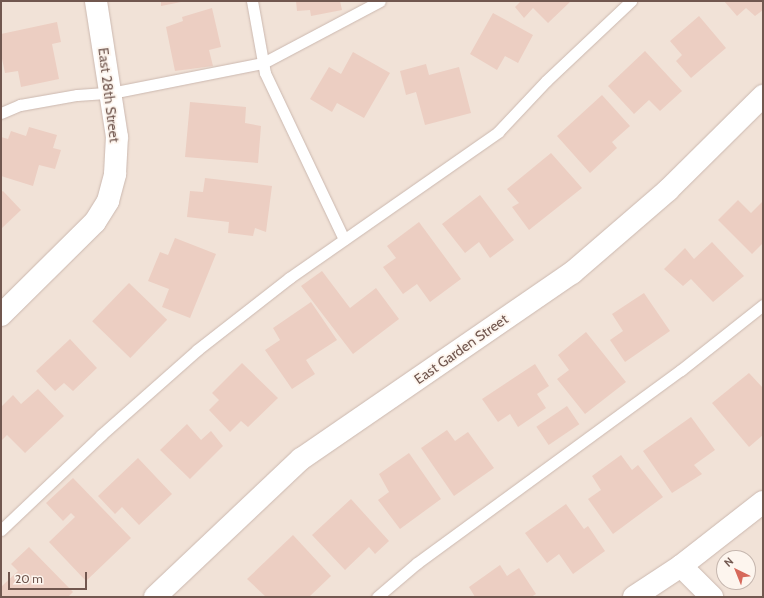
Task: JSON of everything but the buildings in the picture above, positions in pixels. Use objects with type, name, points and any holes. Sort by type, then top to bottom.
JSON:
[{"type":"street","name":"East 28th Street","points":[[1,315],[95,222],[108,200],[115,174],[117,137],[96,1]]},
{"type":"street","name":"East Garden Street","points":[[155,597],[301,459],[572,272],[668,190],[763,96]]},
{"type":"street","points":[[634,597],[681,566],[763,502]]},
{"type":"street","points":[[681,566],[712,597]]},
{"type":"lane","points":[[252,1],[265,73],[344,239]]},
{"type":"lane","points":[[1,113],[27,104],[110,93],[263,63],[380,1]]},
{"type":"lane","points":[[1,530],[101,435],[197,350],[344,239],[498,132],[546,81],[631,1]]},
{"type":"lane","points":[[377,597],[417,564],[681,370],[763,305]]},
{"type":"shaded area","points":[[1,1],[763,1],[763,597],[1,597]]}]
